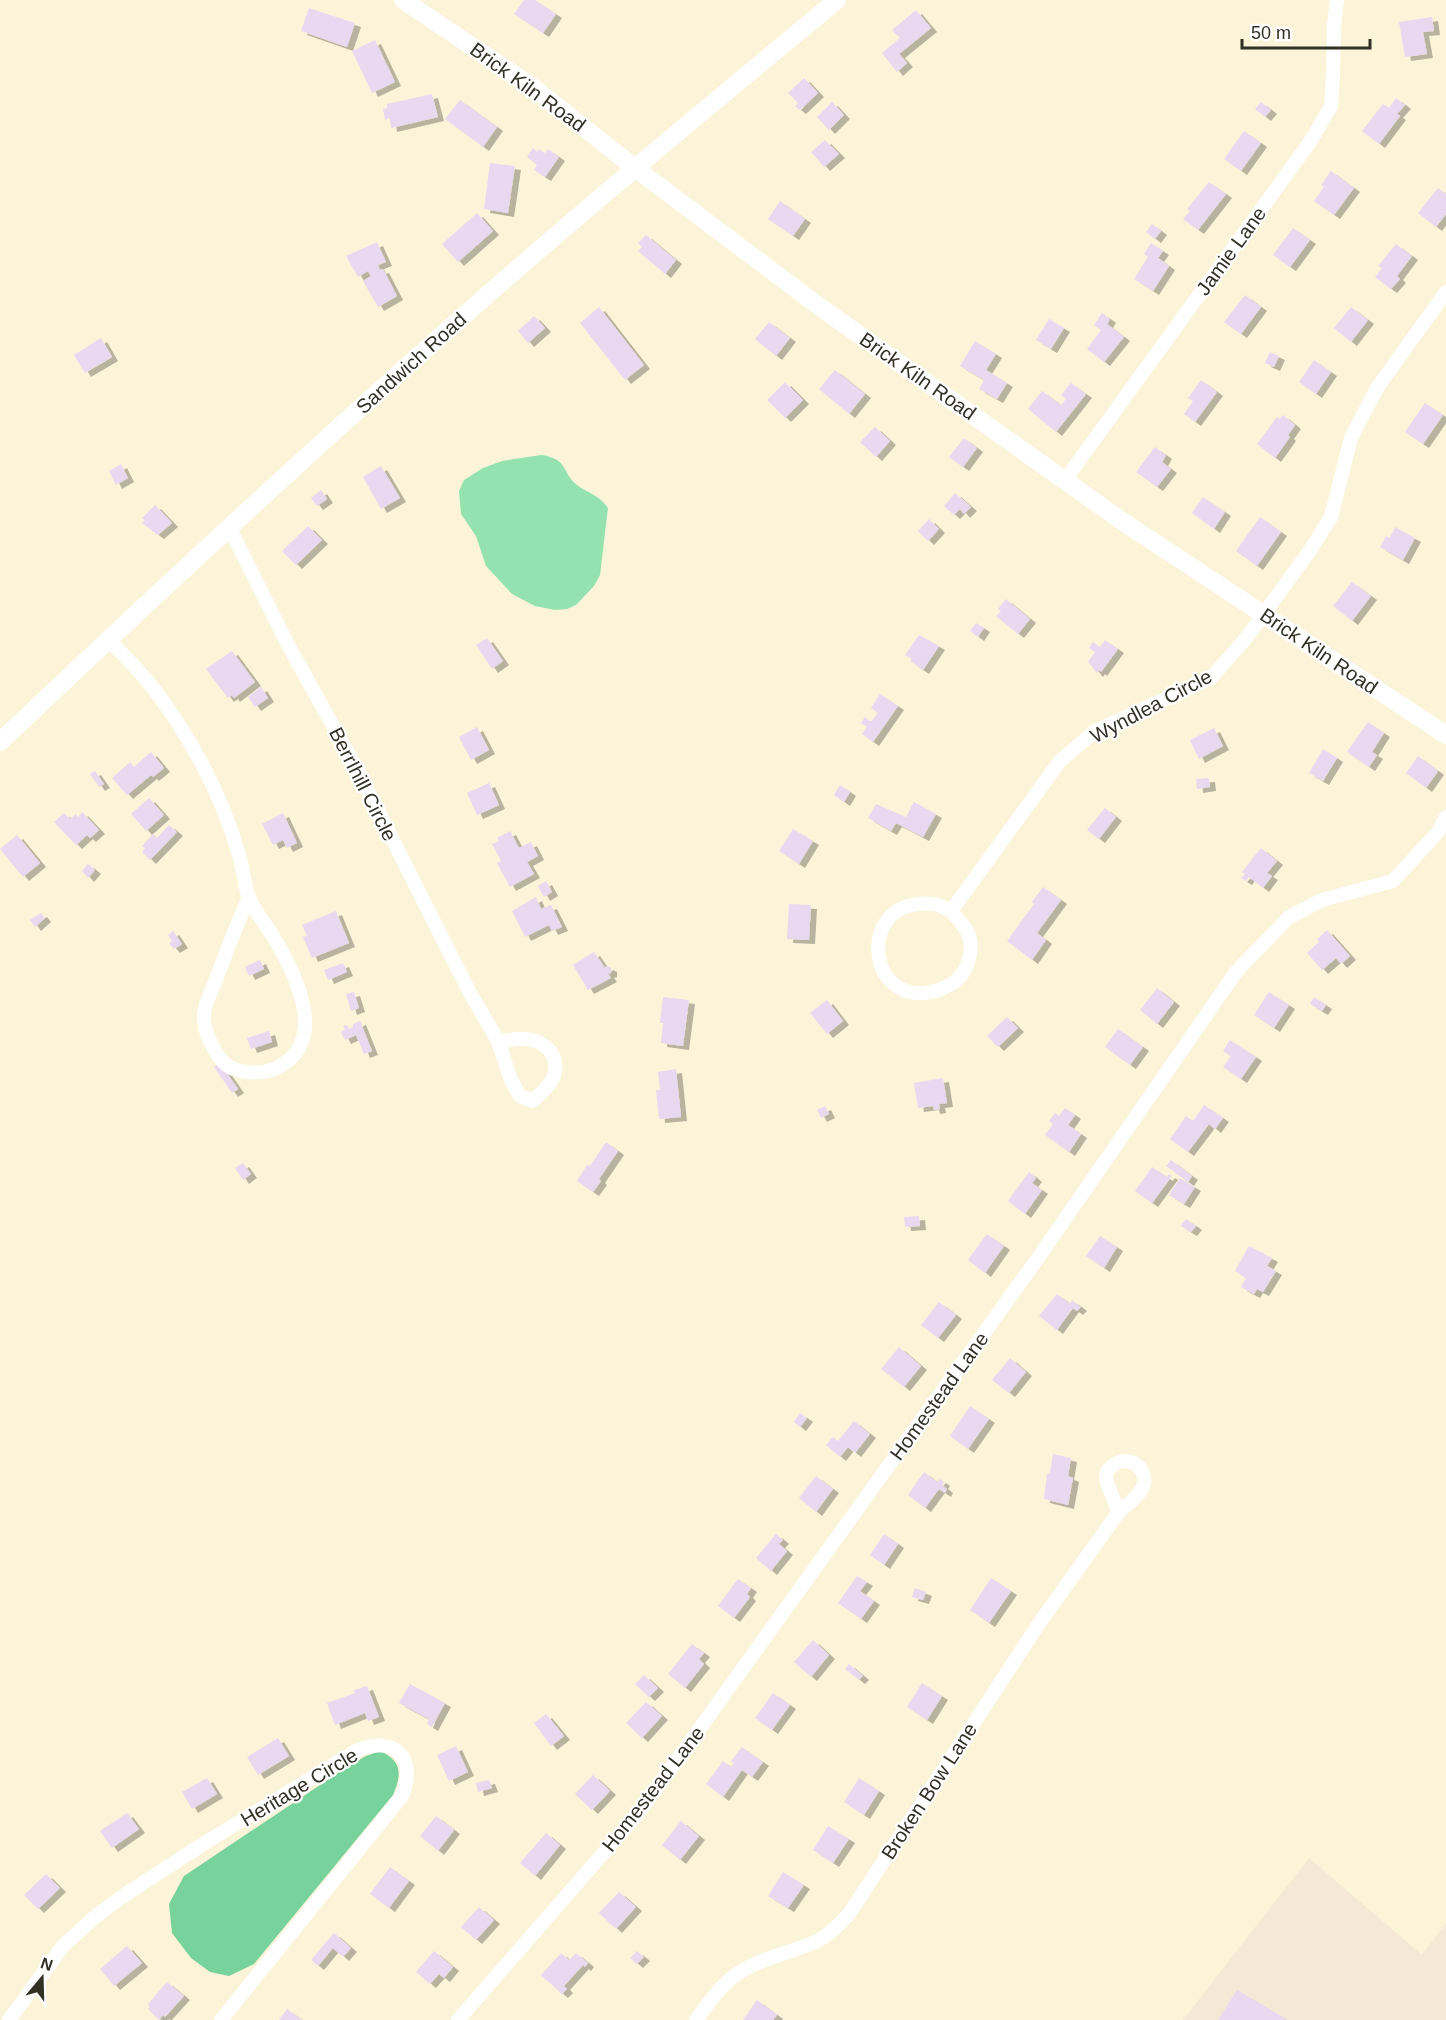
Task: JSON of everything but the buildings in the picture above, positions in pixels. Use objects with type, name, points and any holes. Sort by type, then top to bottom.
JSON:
[{"type":"main road","name":"Brick Kiln Road","points":[[403,0],[534,88],[635,168],[820,308],[1131,527],[1446,735]]},
{"type":"main road","name":"Sandwich Road","points":[[0,742],[229,527],[467,312],[837,0]]},
{"type":"street","name":"Jamie Lane","points":[[1065,480],[1310,142],[1330,106],[1337,0]]},
{"type":"street","points":[[1264,614],[1332,517],[1351,438],[1377,388],[1446,292]]},
{"type":"street","name":"BerrIhill Circle","points":[[229,527],[287,643],[358,771],[469,991],[498,1041],[511,1080],[520,1096],[532,1101],[545,1090],[554,1075],[555,1061],[552,1051],[539,1043],[526,1039],[498,1041]]},
{"type":"street","name":"Wyndlea Circle","points":[[951,911],[1060,760],[1095,731],[1211,678],[1264,614]]},
{"type":"street","points":[[108,639],[146,680],[197,754],[221,806],[239,855],[249,897],[275,940],[304,1003],[303,1040],[294,1054],[283,1065],[262,1072],[248,1073],[230,1067],[216,1054],[208,1038],[203,1016],[230,939],[249,897]]},
{"type":"street","name":"Homestead Lane","points":[[458,2020],[641,1810],[1038,1258],[1236,972],[1289,917],[1322,900],[1394,881],[1438,832],[1446,818]]},
{"type":"street","points":[[927,902],[943,906],[951,911],[967,930],[971,943],[967,967],[957,981],[938,991],[913,994],[894,986],[882,972],[879,954],[879,938],[887,918],[903,907],[927,902]]},
{"type":"street","name":"Broken Bow Lane","points":[[696,2020],[720,1988],[731,1978],[754,1965],[818,1940],[830,1933],[849,1914],[1038,1625],[1118,1512]]},
{"type":"street","name":"Heritage Circle","points":[[9,2020],[63,1946],[96,1916],[129,1892],[358,1750],[371,1745],[383,1744],[395,1749],[404,1758],[407,1769],[408,1782],[402,1796],[221,2020]]},
{"type":"shaded area","points":[[1309,1858],[1422,1955],[1446,1923],[1446,2020],[1183,2020]]},
{"type":"green space","points":[[541,455],[560,463],[577,485],[597,497],[608,508],[600,575],[594,586],[576,605],[567,609],[555,610],[535,606],[512,594],[486,566],[476,536],[461,514],[459,491],[464,480],[483,468],[502,461]]},
{"type":"green space","points":[[380,1751],[393,1759],[398,1769],[398,1781],[393,1795],[254,1964],[229,1976],[210,1972],[191,1958],[172,1933],[169,1904],[184,1876],[350,1765]]}]
